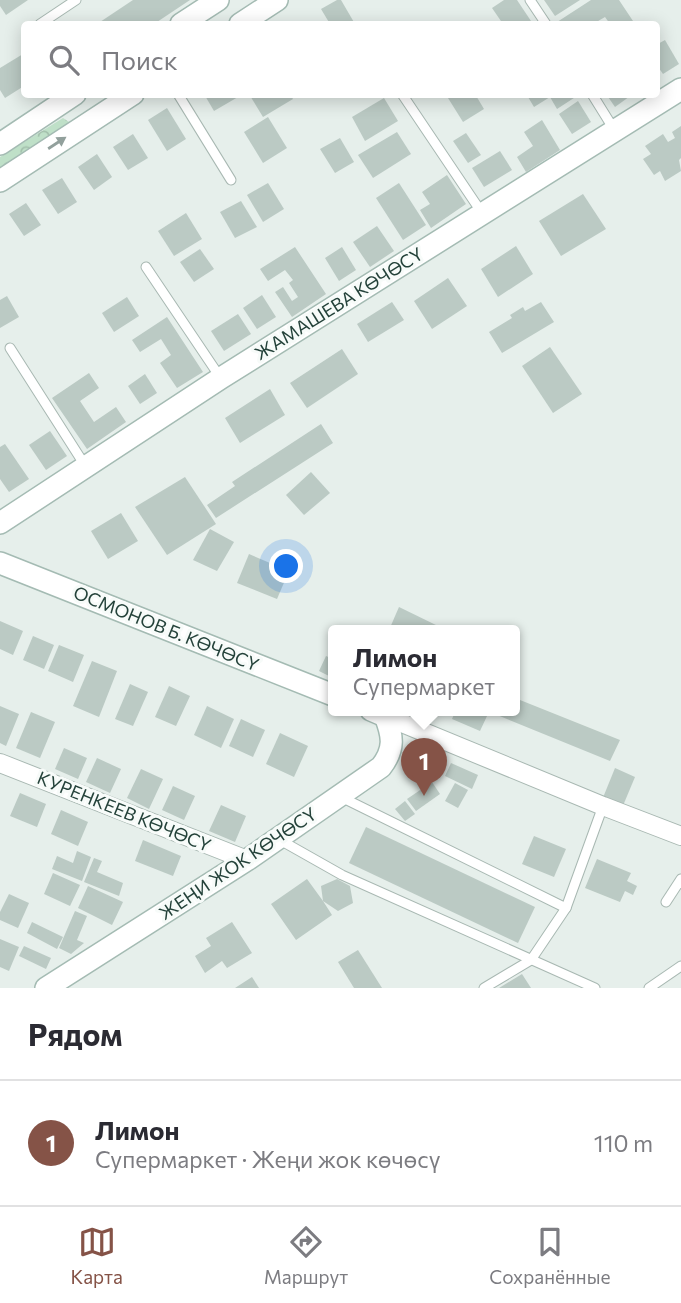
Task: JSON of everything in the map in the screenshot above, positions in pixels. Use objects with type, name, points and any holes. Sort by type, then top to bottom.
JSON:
[{"type":"main road","points":[[186,21],[218,0]]},
{"type":"main road","points":[[245,21],[277,0]]},
{"type":"main road","name":"ЖАМАШЕВА КӨЧӨСҮ","points":[[0,523],[221,378],[681,89]]},
{"type":"main road","points":[[0,144],[69,98]]},
{"type":"main road","points":[[73,98],[85,125]]},
{"type":"main road","points":[[0,181],[126,98]]},
{"type":"main road","name":"ОСМОНОВ Б. КӨЧӨСҮ","points":[[0,563],[328,693]]},
{"type":"main road","name":"ЖЕҢИ ЖОК КӨЧӨСҮ","points":[[46,988],[247,860],[381,767],[391,754],[393,735],[380,716]]},
{"type":"street","points":[[385,716],[678,838]]},
{"type":"street","name":"КУРЕНКЕЕВ КӨЧӨСҮ","points":[[0,762],[247,860]]},
{"type":"lane","points":[[44,21],[76,0]]},
{"type":"lane","points":[[530,0],[544,21]]},
{"type":"lane","points":[[180,98],[231,180]]},
{"type":"lane","points":[[405,98],[483,215]]},
{"type":"lane","points":[[594,98],[615,131]]},
{"type":"lane","points":[[146,267],[221,378]]},
{"type":"lane","points":[[10,348],[86,467]]},
{"type":"lane","points":[[339,796],[566,908]]},
{"type":"lane","points":[[484,988],[531,960],[566,908],[603,806]]},
{"type":"lane","points":[[277,838],[342,875],[595,988]]},
{"type":"lane","points":[[667,902],[681,879]]},
{"type":"lane","points":[[649,988],[681,966]]},
{"type":"green space","points":[[63,118],[69,122],[68,125],[0,171],[0,157]]},
{"type":"building","points":[[0,0],[28,0],[6,15],[0,6]]},
{"type":"building","points":[[133,0],[190,0],[158,21],[102,21]]},
{"type":"building","points":[[341,0],[353,21],[328,21],[321,9]]},
{"type":"building","points":[[504,0],[517,0],[531,21],[501,21],[492,8]]},
{"type":"building","points":[[544,0],[580,0],[555,16]]},
{"type":"building","points":[[591,0],[619,0],[633,21],[608,21],[605,17],[598,21],[559,21]]},
{"type":"building","points":[[665,40],[679,64],[663,74],[660,70],[660,43]]},
{"type":"building","points":[[21,55],[21,88],[5,98],[0,90],[0,68]]},
{"type":"building","points":[[206,98],[236,98],[214,111]]},
{"type":"building","points":[[251,98],[292,98],[293,99],[263,117]]},
{"type":"building","points":[[384,98],[398,121],[365,141],[352,117]]},
{"type":"building","points":[[448,98],[477,98],[484,109],[463,122]]},
{"type":"building","points":[[529,98],[548,98],[534,107]]},
{"type":"building","points":[[551,98],[574,98],[557,109]]},
{"type":"building","points":[[609,98],[627,98],[615,107]]},
{"type":"building","points":[[578,101],[591,122],[572,134],[559,114]]},
{"type":"building","points":[[167,108],[186,139],[167,151],[148,120]]},
{"type":"building","points":[[268,117],[287,148],[263,163],[244,132]]},
{"type":"building","points":[[542,120],[560,150],[526,172],[517,157],[533,146],[524,132]]},
{"type":"building","points":[[681,126],[681,171],[665,181],[660,171],[654,175],[643,159],[651,154],[645,146],[663,134],[668,142],[675,138],[672,132]]},
{"type":"building","points":[[397,132],[411,154],[373,178],[358,155]]},
{"type":"building","points":[[466,133],[481,155],[468,163],[453,141]]},
{"type":"building","points":[[133,134],[148,158],[128,170],[113,147]]},
{"type":"building","points":[[340,138],[354,162],[335,173],[320,149]]},
{"type":"building","points":[[500,151],[512,170],[484,187],[472,168]]},
{"type":"building","points":[[97,154],[112,177],[94,190],[78,167]]},
{"type":"building","points":[[447,175],[466,204],[431,228],[420,210],[430,204],[422,192]]},
{"type":"building","points":[[62,178],[77,202],[58,214],[42,190]]},
{"type":"building","points":[[268,183],[284,209],[263,222],[247,195]]},
{"type":"building","points":[[399,183],[426,225],[403,240],[376,198]]},
{"type":"building","points":[[583,194],[606,229],[561,256],[539,221]]},
{"type":"building","points":[[241,201],[257,227],[235,238],[220,212]]},
{"type":"building","points":[[26,203],[41,225],[24,236],[9,214]]},
{"type":"building","points":[[186,213],[202,239],[174,256],[158,231]]},
{"type":"building","points":[[377,226],[394,251],[370,267],[353,242]]},
{"type":"building","points":[[516,246],[533,274],[498,297],[481,269]]},
{"type":"building","points":[[295,247],[326,294],[292,317],[275,292],[283,287],[292,301],[298,297],[289,283],[293,280],[285,270],[268,281],[260,269]]},
{"type":"building","points":[[342,247],[356,270],[339,281],[325,258]]},
{"type":"building","points":[[200,249],[214,269],[194,282],[180,262]]},
{"type":"building","points":[[448,278],[467,306],[432,329],[414,301]]},
{"type":"building","points":[[262,295],[276,317],[257,329],[243,308]]},
{"type":"building","points":[[7,296],[19,317],[0,328],[0,300]]},
{"type":"building","points":[[127,297],[139,316],[114,332],[102,313]]},
{"type":"building","points":[[392,302],[404,320],[368,342],[357,324]]},
{"type":"building","points":[[541,302],[554,322],[502,353],[489,332],[512,318],[510,315],[523,307],[525,311]]},
{"type":"building","points":[[238,314],[251,334],[224,351],[211,331]]},
{"type":"building","points":[[167,317],[203,372],[177,388],[160,363],[171,355],[161,339],[140,352],[132,340]]},
{"type":"building","points":[[550,347],[582,394],[553,413],[522,366]]},
{"type":"building","points":[[342,349],[358,374],[307,408],[290,383]]},
{"type":"building","points":[[89,373],[99,388],[80,401],[94,422],[116,407],[126,422],[87,449],[52,398]]},
{"type":"building","points":[[145,374],[157,393],[140,404],[128,386]]},
{"type":"building","points":[[270,389],[285,415],[240,443],[225,418]]},
{"type":"building","points":[[321,424],[333,443],[216,518],[207,505],[235,486],[232,482]]},
{"type":"building","points":[[50,431],[67,456],[46,470],[29,445]]},
{"type":"building","points":[[5,444],[29,479],[9,492],[0,479],[0,447]]},
{"type":"building","points":[[311,472],[330,493],[304,515],[286,495]]},
{"type":"building","points":[[185,477],[216,524],[167,555],[135,507]]},
{"type":"building","points":[[121,513],[138,541],[108,559],[91,531]]},
{"type":"building","points":[[210,529],[234,542],[217,571],[193,560]]},
{"type":"building","points":[[249,554],[289,571],[277,599],[237,583]]},
{"type":"building","points":[[399,607],[436,625],[391,625]]},
{"type":"building","points":[[0,621],[23,631],[13,655],[0,649]]},
{"type":"building","points":[[33,636],[54,645],[44,669],[23,660]]},
{"type":"building","points":[[59,645],[84,655],[73,682],[48,671]]},
{"type":"building","points":[[326,656],[328,657],[328,676],[319,671]]},
{"type":"building","points":[[92,661],[117,671],[99,717],[73,706]]},
{"type":"building","points":[[130,684],[148,692],[133,726],[115,719]]},
{"type":"building","points":[[169,686],[190,696],[176,726],[155,717]]},
{"type":"building","points":[[520,700],[620,740],[610,761],[500,716],[520,716]]},
{"type":"building","points":[[0,706],[19,714],[6,746],[0,743]]},
{"type":"building","points":[[207,706],[234,719],[221,748],[194,735]]},
{"type":"building","points":[[31,712],[55,722],[40,758],[16,748]]},
{"type":"building","points":[[453,716],[487,716],[480,731],[452,719]]},
{"type":"building","points":[[241,719],[265,730],[253,757],[229,746]]},
{"type":"building","points":[[280,733],[308,746],[294,777],[266,764]]},
{"type":"building","points":[[64,748],[87,758],[78,779],[55,769]]},
{"type":"building","points":[[97,758],[121,769],[110,793],[86,782]]},
{"type":"building","points":[[451,763],[478,775],[472,789],[445,776]]},
{"type":"building","points":[[615,768],[635,777],[622,808],[602,800]]},
{"type":"building","points":[[141,769],[163,779],[149,809],[127,798]]},
{"type":"building","points":[[432,782],[440,794],[416,811],[407,799]]},
{"type":"building","points":[[455,783],[468,790],[458,808],[445,801]]},
{"type":"building","points":[[173,786],[195,796],[184,820],[162,810]]},
{"type":"building","points":[[20,793],[46,804],[37,827],[10,816]]},
{"type":"building","points":[[405,801],[415,814],[405,821],[395,809]]},
{"type":"building","points":[[221,805],[246,816],[235,842],[209,831]]},
{"type":"building","points":[[61,810],[88,822],[78,846],[51,834]]},
{"type":"building","points":[[366,827],[535,907],[518,943],[349,863]]},
{"type":"building","points":[[534,836],[566,849],[554,877],[522,864]]},
{"type":"building","points":[[143,840],[181,856],[173,876],[135,861]]},
{"type":"building","points":[[77,851],[91,857],[82,881],[52,869],[57,856],[73,863]]},
{"type":"building","points":[[94,858],[102,861],[97,872],[123,883],[119,896],[84,882]]},
{"type":"building","points":[[597,859],[631,873],[627,881],[637,886],[633,895],[625,891],[620,902],[585,888]]},
{"type":"building","points":[[53,873],[80,885],[70,906],[44,894]]},
{"type":"building","points":[[307,879],[332,915],[296,940],[271,904]]},
{"type":"building","points":[[337,879],[350,886],[353,903],[338,911],[323,901],[321,886]]},
{"type":"building","points":[[88,886],[123,902],[112,925],[78,908]]},
{"type":"building","points":[[9,894],[29,903],[18,928],[0,920],[0,912]]},
{"type":"building","points":[[75,911],[87,916],[77,940],[84,943],[71,954],[59,948]]},
{"type":"building","points":[[32,922],[63,937],[57,949],[27,933]]},
{"type":"building","points":[[232,922],[252,953],[227,968],[222,961],[205,973],[195,956],[211,946],[206,938]]},
{"type":"building","points":[[0,939],[19,947],[9,971],[0,967]]},
{"type":"building","points":[[24,946],[51,958],[46,969],[19,956]]},
{"type":"building","points":[[358,950],[382,988],[354,988],[338,962]]},
{"type":"building","points":[[522,974],[531,988],[499,988]]},
{"type":"building","points":[[252,977],[259,988],[235,988]]},
{"type":"place","name":"Лимон","points":[[424,796]]}]
